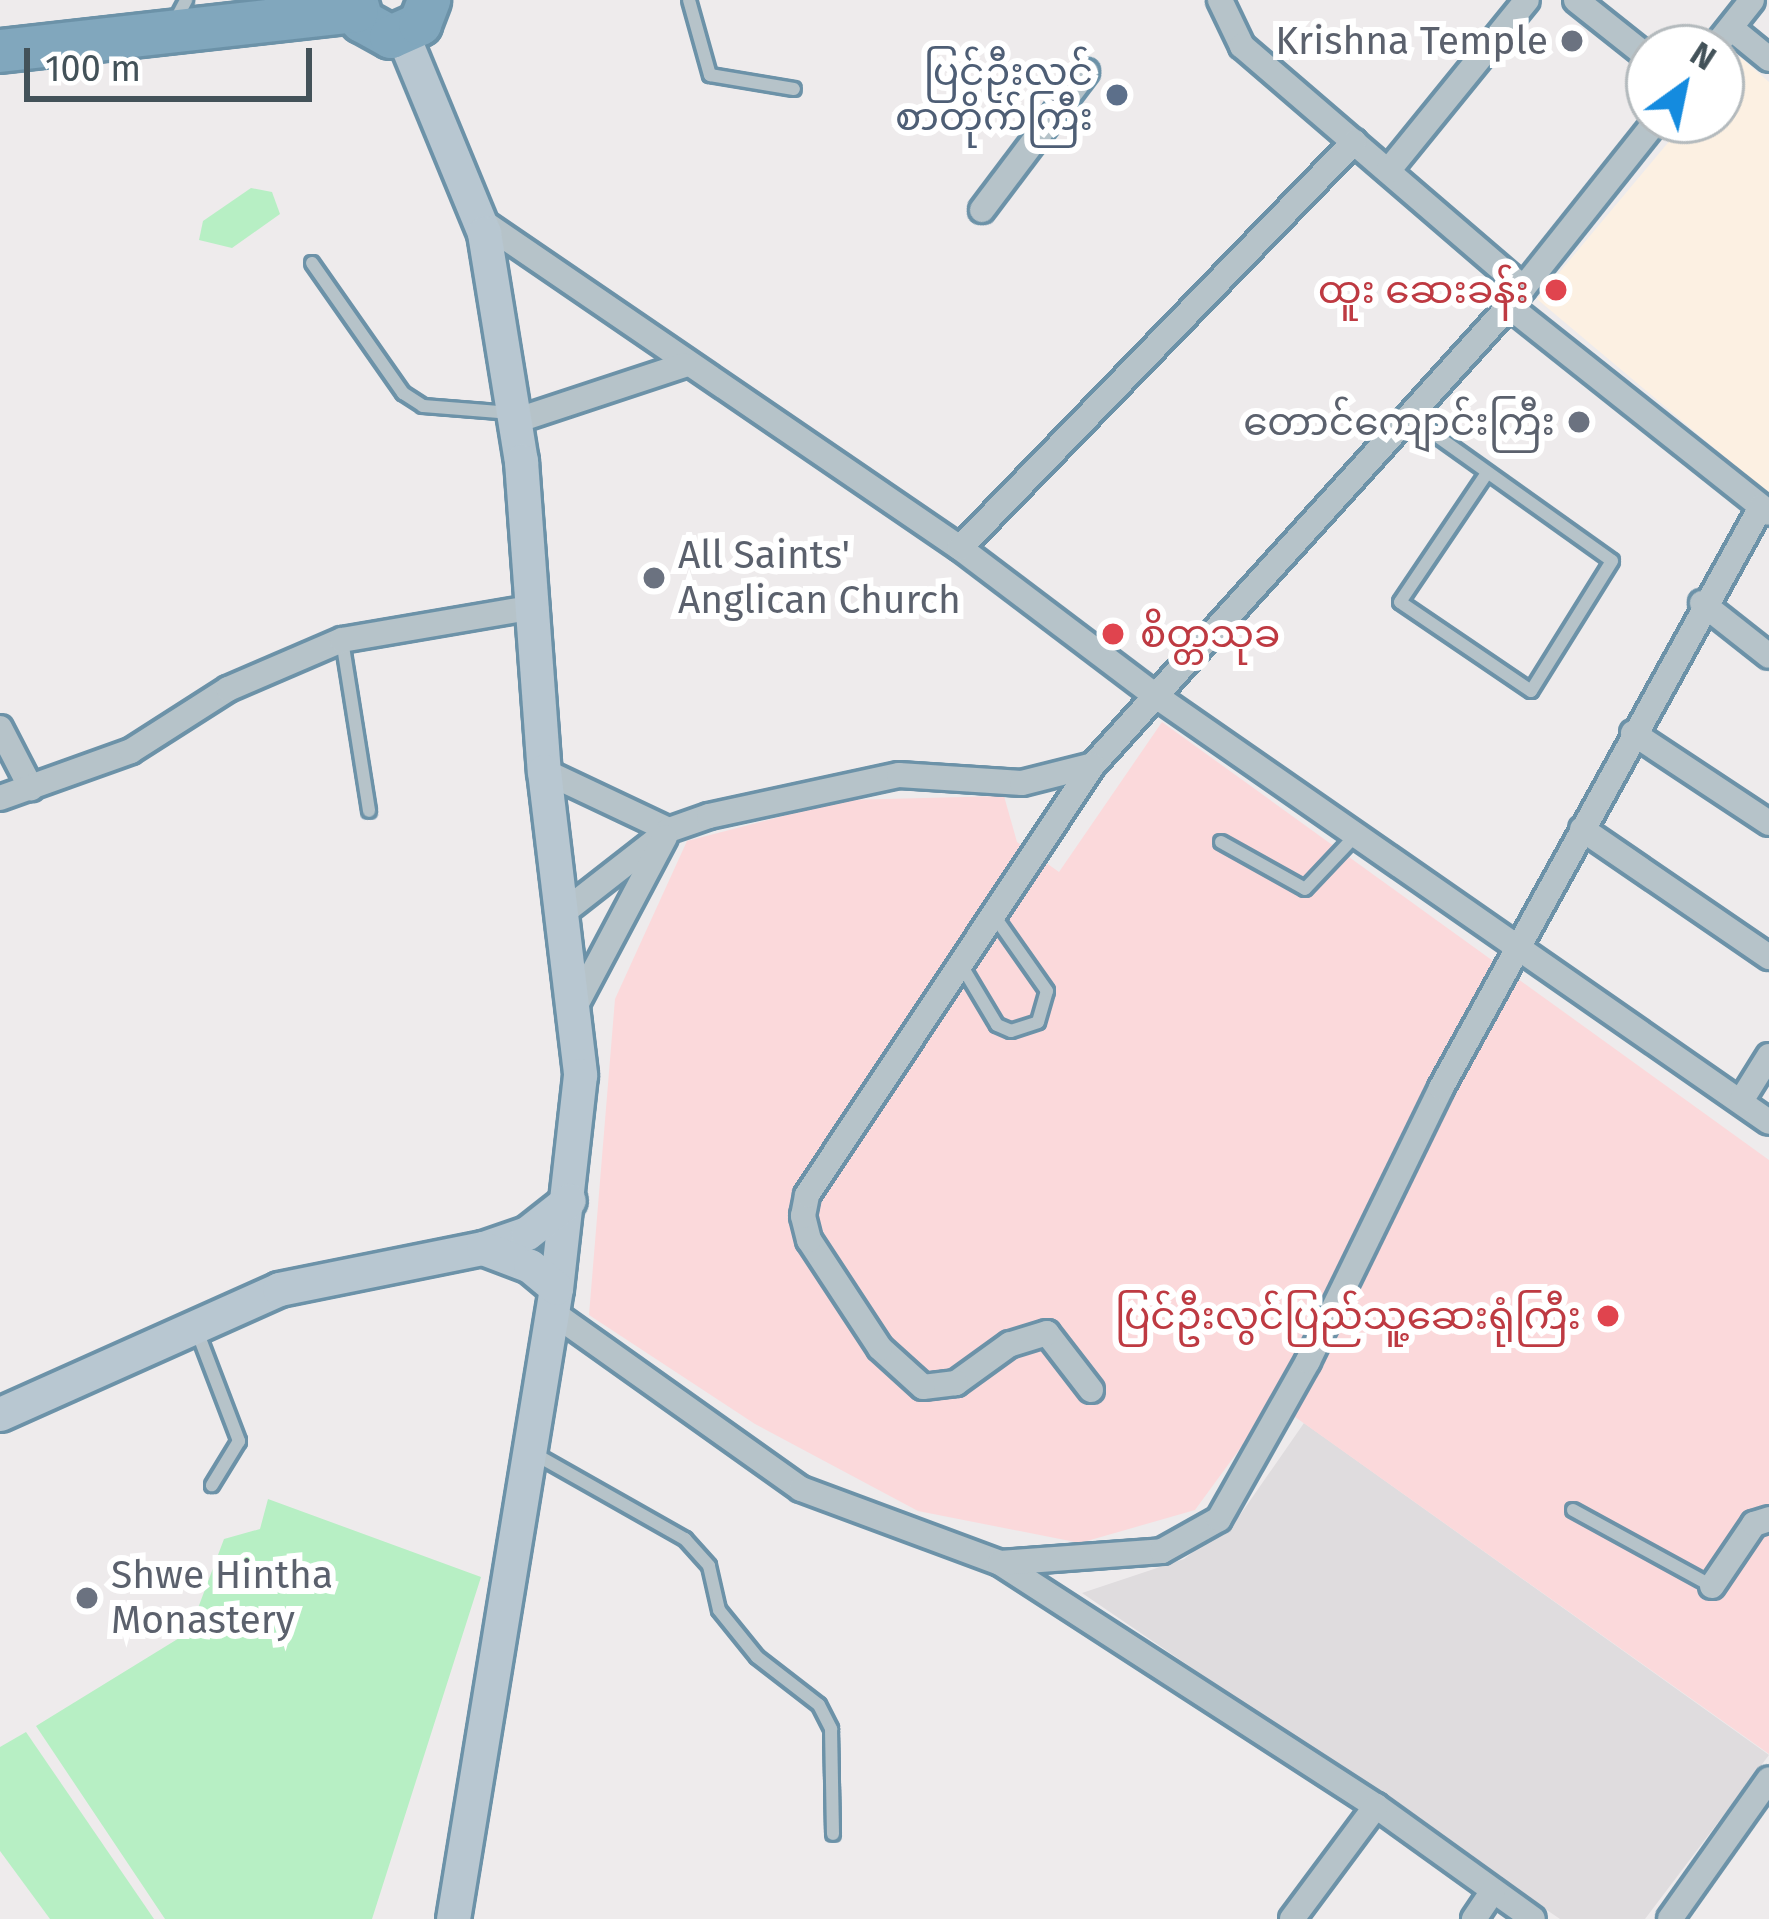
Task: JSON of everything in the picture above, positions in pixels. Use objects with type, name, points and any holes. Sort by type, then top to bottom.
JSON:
[{"type":"highway","points":[[0,51],[178,15],[276,9],[357,6],[370,30],[403,36],[421,24],[429,0]]},
{"type":"street","points":[[1000,1563],[1162,1552],[1219,1519],[1702,603],[1765,510],[1516,297],[1388,171],[1242,46],[1220,0]]},
{"type":"street","points":[[1388,171],[1528,0]]},
{"type":"street","points":[[1576,0],[1625,39]]},
{"type":"street","points":[[1733,24],[1752,0]]},
{"type":"street","points":[[403,36],[480,220],[514,417],[536,607],[544,771],[580,1075],[554,1300],[453,1919]]},
{"type":"street","points":[[982,211],[1086,71]]},
{"type":"street","points":[[959,548],[1354,142]]},
{"type":"street","points":[[1091,1390],[1047,1334],[1010,1344],[956,1383],[923,1387],[880,1348],[808,1240],[807,1195],[963,968],[1093,765],[1516,297],[1638,144]]},
{"type":"street","points":[[480,220],[684,365],[959,548],[1156,696],[1769,1122]]},
{"type":"street","points":[[514,417],[684,365]]},
{"type":"street","points":[[1702,603],[1769,656]]},
{"type":"street","points":[[0,797],[131,751],[228,689],[342,640],[536,607]]},
{"type":"street","points":[[0,728],[31,788]]},
{"type":"street","points":[[1633,733],[1769,823]]},
{"type":"street","points":[[564,912],[669,830],[819,788],[898,775],[1022,783],[1093,765]]},
{"type":"street","points":[[544,771],[669,830]]},
{"type":"street","points":[[1582,829],[1769,957]]},
{"type":"street","points":[[575,1007],[669,830]]},
{"type":"street","points":[[1741,1101],[1769,1056]]},
{"type":"street","points":[[0,1414],[279,1289],[483,1248],[527,1233],[569,1199]]},
{"type":"street","points":[[483,1248],[530,1266],[554,1300],[801,1489],[1000,1563],[1376,1806],[1533,1919]]},
{"type":"street","points":[[1712,1586],[1754,1524],[1769,1519]]},
{"type":"street","points":[[1670,1919],[1769,1779]]},
{"type":"street","points":[[1292,1919],[1376,1806]]},
{"type":"street","points":[[1474,1919],[1493,1891]]},
{"type":"lane","points":[[689,0],[710,76],[794,89]]},
{"type":"lane","points":[[312,262],[404,393],[423,406],[514,417]]},
{"type":"lane","points":[[1409,416],[1612,561],[1531,692],[1400,602],[1486,473]]},
{"type":"lane","points":[[342,640],[369,811]]},
{"type":"lane","points":[[1221,842],[1306,889],[1357,834]]},
{"type":"lane","points":[[963,968],[997,1024],[1011,1031],[1038,1022],[1046,991],[995,917]]},
{"type":"lane","points":[[195,1324],[239,1441],[212,1485]]},
{"type":"lane","points":[[530,1451],[685,1539],[709,1566],[719,1610],[757,1657],[819,1705],[831,1729],[833,1834]]},
{"type":"lane","points":[[1573,1510],[1712,1586]]},
{"type":"shaded area","points":[[1745,61],[1769,82],[1769,494],[1537,299],[1667,144],[1745,144]]},
{"type":"shaded area","points":[[1162,722],[1769,1160],[1769,1754],[1274,1402],[1195,1510],[1080,1543],[918,1511],[755,1424],[589,1315],[615,999],[687,841],[845,800],[1004,796],[1017,842],[1059,872]]},
{"type":"shaded area","points":[[1304,1423],[1769,1755],[1645,1919],[1560,1919],[1082,1593],[1184,1559],[1240,1515]]},
{"type":"green space","points":[[251,188],[272,192],[280,214],[232,248],[199,240],[203,221]]},
{"type":"green space","points":[[268,1499],[481,1577],[372,1919],[165,1919],[36,1726],[189,1632],[224,1539],[260,1529]]},
{"type":"green space","points":[[26,1732],[154,1919],[50,1919],[0,1851],[0,1747]]},
{"type":"place","name":"Krishna Temple","points":[[1572,41]]},
{"type":"place","name":"ပြင်ဦးလွင် စာတိုက်ကြီး","points":[[1117,95]]},
{"type":"place","name":"ထူး ဆေးခန်း","points":[[1556,290]]},
{"type":"place","name":"တောင်ကျောင်းကြီး","points":[[1579,422]]},
{"type":"place","name":"All Saints' Anglican Church","points":[[654,578]]},
{"type":"place","name":"စိတ္တသုခ","points":[[1113,634]]},
{"type":"place","name":"ပြင်ဦးလွင်ပြည်သူ့ဆေးရုံကြီး","points":[[1608,1316]]},
{"type":"place","name":"Shwe Hintha Monastery","points":[[87,1598]]}]
